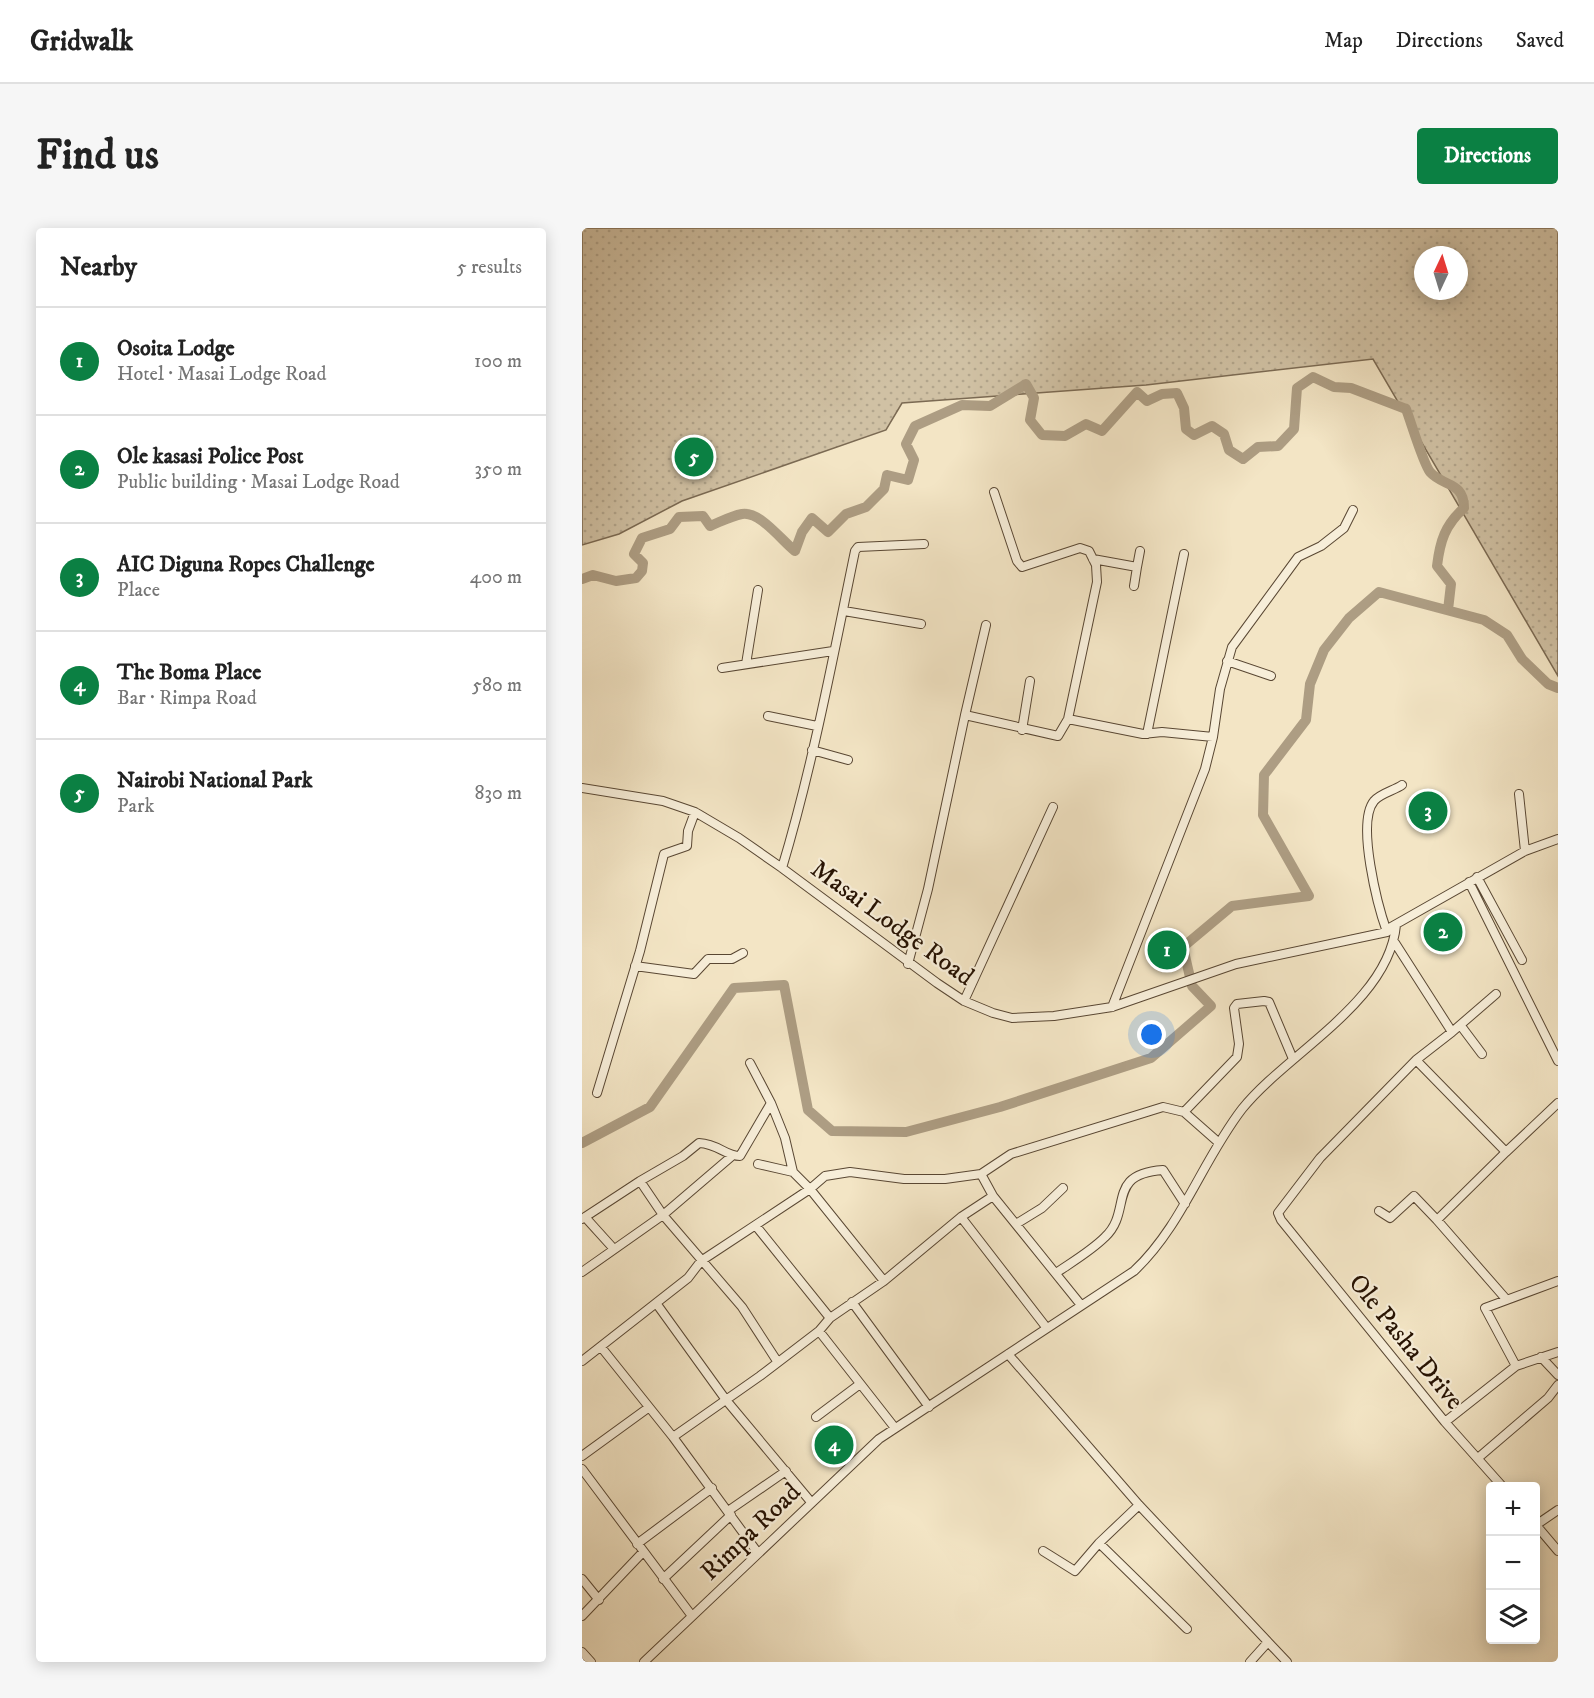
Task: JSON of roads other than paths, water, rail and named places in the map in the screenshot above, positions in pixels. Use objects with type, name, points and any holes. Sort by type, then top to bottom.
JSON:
[{"type":"street","points":[[965,715],[1022,730],[1058,736],[1068,719],[1098,582],[1089,551],[1080,548],[1023,567],[1017,561],[994,492]]},
{"type":"street","points":[[1112,1007],[1192,805],[1213,737],[1220,689],[1232,646],[1298,557],[1321,546],[1344,528],[1353,510]]},
{"type":"street","points":[[782,868],[797,819],[833,651],[844,611],[855,551],[858,547],[924,544]]},
{"type":"street","points":[[1134,586],[1140,551]]},
{"type":"street","points":[[1147,734],[1184,554]]},
{"type":"street","points":[[1093,559],[1137,567]]},
{"type":"street","points":[[746,664],[758,590]]},
{"type":"street","points":[[844,611],[921,624]]},
{"type":"street","points":[[908,964],[928,889],[986,625]]},
{"type":"street","points":[[722,668],[833,651]]},
{"type":"street","points":[[1227,661],[1271,676]]},
{"type":"street","points":[[1022,730],[1030,681]]},
{"type":"street","points":[[768,716],[817,726]]},
{"type":"street","points":[[1068,719],[1147,734],[1180,733],[1213,737]]},
{"type":"street","points":[[812,750],[848,760]]},
{"type":"street","points":[[1387,932],[1374,894],[1367,826],[1368,812],[1374,800],[1402,785]]},
{"type":"street","name":"Masai Lodge Road","points":[[582,788],[663,801],[695,812],[782,868],[908,964],[964,1001],[1012,1018],[1054,1016],[1112,1007],[1236,964],[1387,932],[1477,877],[1525,851],[1558,839]]},
{"type":"street","points":[[1519,794],[1525,851]]},
{"type":"street","points":[[964,1001],[1053,807]]},
{"type":"street","points":[[597,1093],[635,966],[664,854],[687,846],[688,831],[695,812]]},
{"type":"street","points":[[1477,877],[1522,960]]},
{"type":"street","points":[[1470,882],[1558,1061]]},
{"type":"street","points":[[1396,925],[1395,943],[1452,1032]]},
{"type":"street","name":"Rimpa Road","points":[[644,1662],[864,1452],[895,1428],[1134,1271],[1145,1261],[1159,1246],[1185,1204],[1218,1142],[1270,1078],[1353,1005],[1382,966],[1395,943]]},
{"type":"street","points":[[635,966],[694,974],[708,959],[732,958],[743,952]]},
{"type":"street","points":[[1496,994],[1461,1026],[1416,1060],[1506,1152]]},
{"type":"street","points":[[1184,1112],[1237,1057],[1239,1044],[1234,1008],[1238,1004],[1264,1000],[1269,1002],[1293,1059]]},
{"type":"street","points":[[1461,1026],[1482,1054]]},
{"type":"street","name":"Ole Pasha Drive","points":[[1416,1060],[1320,1158],[1278,1213],[1281,1220],[1445,1422],[1499,1482]]},
{"type":"street","points":[[750,1063],[771,1103],[785,1138],[793,1172]]},
{"type":"street","points":[[613,1248],[584,1218],[683,1156],[699,1143],[716,1145],[732,1156],[740,1156],[771,1103]]},
{"type":"street","points":[[1437,1220],[1558,1103]]},
{"type":"street","points":[[582,1361],[688,1278],[701,1261],[756,1226],[825,1176],[850,1172],[904,1179],[945,1179],[981,1174],[1011,1154],[1163,1107],[1184,1112],[1218,1142]]},
{"type":"street","points":[[582,1272],[663,1215],[732,1156]]},
{"type":"street","points":[[758,1164],[793,1172],[810,1188],[884,1281]]},
{"type":"street","points":[[1056,1273],[1106,1237],[1117,1219],[1124,1188],[1128,1181],[1163,1170],[1185,1204]]},
{"type":"street","points":[[981,1174],[993,1196],[1081,1305]]},
{"type":"street","points":[[640,1181],[663,1215],[742,1307],[777,1361]]},
{"type":"street","points":[[1016,1224],[1042,1208],[1063,1188]]},
{"type":"street","points":[[673,1437],[819,1331],[830,1318],[884,1281],[961,1217],[993,1196]]},
{"type":"street","points":[[1379,1211],[1389,1218],[1414,1196],[1506,1299]]},
{"type":"street","points":[[961,1217],[1046,1327]]},
{"type":"street","points":[[756,1226],[830,1318]]},
{"type":"street","points":[[1516,1366],[1485,1312],[1487,1305],[1558,1281]]},
{"type":"street","points":[[852,1302],[928,1407]]},
{"type":"street","points":[[656,1304],[726,1400],[811,1502]]},
{"type":"street","points":[[819,1331],[895,1428]]},
{"type":"street","points":[[601,1347],[712,1488],[758,1553]]},
{"type":"street","points":[[1445,1422],[1516,1366],[1558,1352]]},
{"type":"street","points":[[1008,1354],[1139,1505],[1287,1662]]},
{"type":"street","points":[[1541,1357],[1558,1375]]},
{"type":"street","points":[[816,1417],[860,1384]]},
{"type":"street","points":[[1478,1458],[1548,1398],[1558,1384]]},
{"type":"street","points":[[582,1456],[648,1408]]},
{"type":"street","points":[[582,1468],[692,1616]]},
{"type":"street","points":[[663,1579],[730,1513],[786,1471]]},
{"type":"street","points":[[637,1544],[712,1488]]},
{"type":"street","points":[[1043,1551],[1075,1571],[1099,1543],[1139,1505]]},
{"type":"street","points":[[1540,1522],[1558,1510]]},
{"type":"street","points":[[1540,1530],[1558,1551]]},
{"type":"street","points":[[1099,1543],[1187,1629]]},
{"type":"street","points":[[582,1616],[643,1552]]},
{"type":"street","points":[[582,1579],[599,1600]]},
{"type":"street","points":[[1250,1662],[1268,1642]]},
{"type":"street","points":[[582,1652],[591,1662]]},
{"type":"waterway","points":[[582,579],[593,575],[616,581],[636,578],[642,571],[643,563],[634,554],[642,538],[670,529],[679,517],[703,516],[710,526],[734,516],[749,514],[763,521],[795,551],[802,532],[812,518],[828,532],[846,514],[866,507],[884,489],[887,475],[908,480],[914,460],[906,444],[915,426],[962,405],[990,406],[1026,384],[1034,398],[1030,420],[1042,435],[1065,436],[1086,424],[1102,431],[1137,392],[1147,401],[1162,394],[1177,393],[1184,408],[1186,429],[1194,435],[1212,426],[1224,434],[1229,450],[1243,459],[1258,447],[1278,446],[1294,429],[1297,388],[1313,377],[1334,387],[1351,388],[1406,409],[1430,472],[1461,493],[1464,508],[1444,534],[1437,566],[1451,584],[1448,610]]},
{"type":"waterway","points":[[582,1143],[650,1107],[734,988],[784,985],[808,1110],[832,1131],[906,1132],[1000,1107],[1151,1058],[1211,1006],[1192,986],[1183,947],[1232,906],[1309,896],[1263,815],[1264,775],[1306,720],[1310,684],[1324,650],[1349,618],[1379,592],[1484,620],[1507,635],[1522,659],[1548,684],[1558,688]]},
{"type":"place","name":"Nairobi National Park","points":[[694,457]]},
{"type":"place","name":"AIC Diguna Ropes Challenge","points":[[1428,811]]},
{"type":"place","name":"Ole kasasi Police Post","points":[[1443,932]]},
{"type":"place","name":"Osoita Lodge","points":[[1167,950]]},
{"type":"place","name":"The Boma Place","points":[[834,1445]]}]
